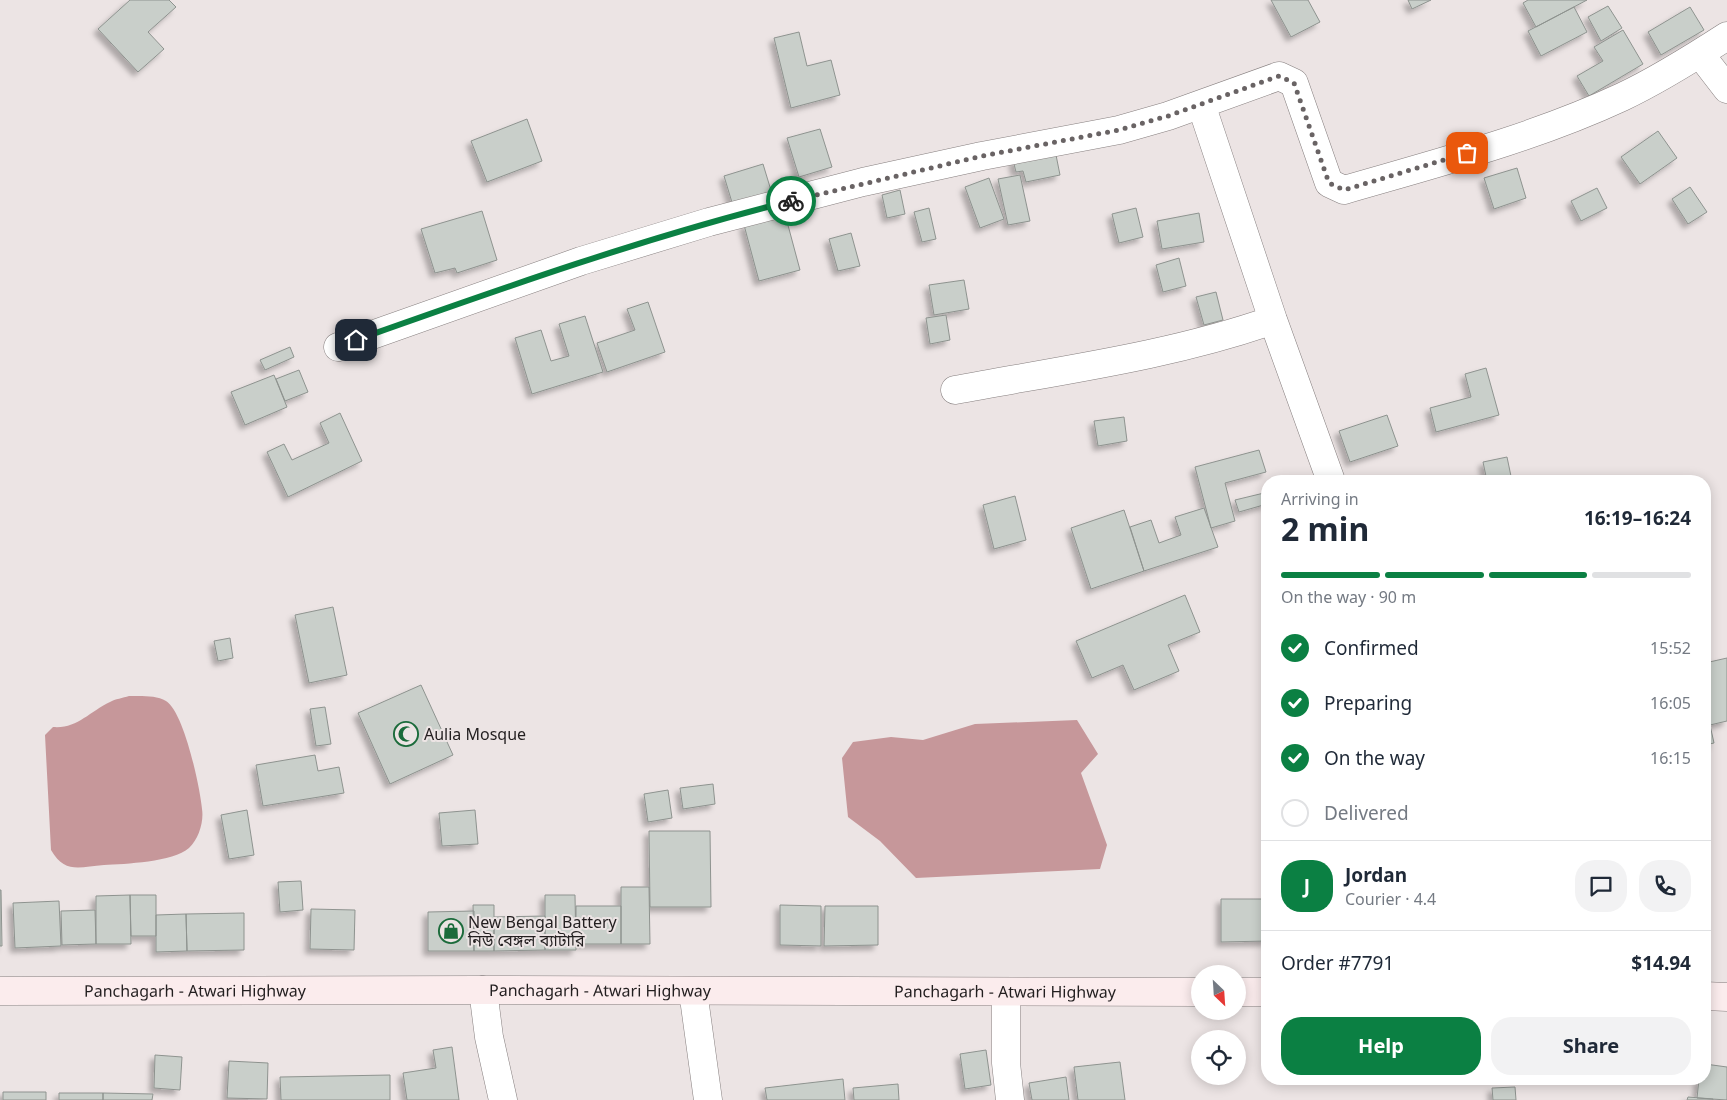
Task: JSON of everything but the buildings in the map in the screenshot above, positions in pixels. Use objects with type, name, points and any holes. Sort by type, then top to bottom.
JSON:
[{"type":"main road","name":"Panchagarh - Atwari Highway","points":[[0,991],[1191,992]]},
{"type":"main road","points":[[1246,992],[1261,992]]},
{"type":"main road","points":[[1711,996],[1727,997]]},
{"type":"street","points":[[338,347],[581,261],[709,222],[863,182],[1119,130],[1201,104],[1279,76],[1294,83],[1329,183],[1344,190],[1448,160],[1580,116],[1623,97],[1700,54],[1727,36]]},
{"type":"street","points":[[1700,54],[1727,89]]},
{"type":"street","points":[[1201,104],[1273,320],[1329,475]]},
{"type":"street","points":[[955,390],[1177,348],[1222,338],[1273,320]]},
{"type":"street","points":[[483,990],[489,1036],[503,1100]]},
{"type":"street","points":[[693,991],[704,1059],[708,1100]]},
{"type":"street","points":[[1006,992],[1006,1063],[1010,1100]]},
{"type":"shaded area","points":[[129,696],[148,696],[162,699],[173,708],[179,719],[190,751],[201,798],[200,830],[196,840],[189,848],[182,853],[161,859],[136,863],[80,867],[67,866],[56,858],[51,850],[45,735],[53,727],[76,723],[112,701]]},
{"type":"shaded area","points":[[1077,720],[1098,754],[1081,773],[1107,845],[1100,869],[916,878],[880,841],[848,817],[842,758],[853,742],[891,737],[923,740],[975,724]]},
{"type":"way so far","points":[[791,201],[863,182],[982,156],[1119,130],[1168,116],[1279,76],[1294,83],[1329,183],[1344,190],[1467,153]]},
{"type":"place","name":"Aulia Mosque","points":[[406,734]]},
{"type":"place","name":"New Bengal Battery নিউ বেঙ্গল ব্যাটারি","points":[[451,931]]},
{"type":"route","points":[[356,340],[581,261],[709,222],[791,201]]}]
